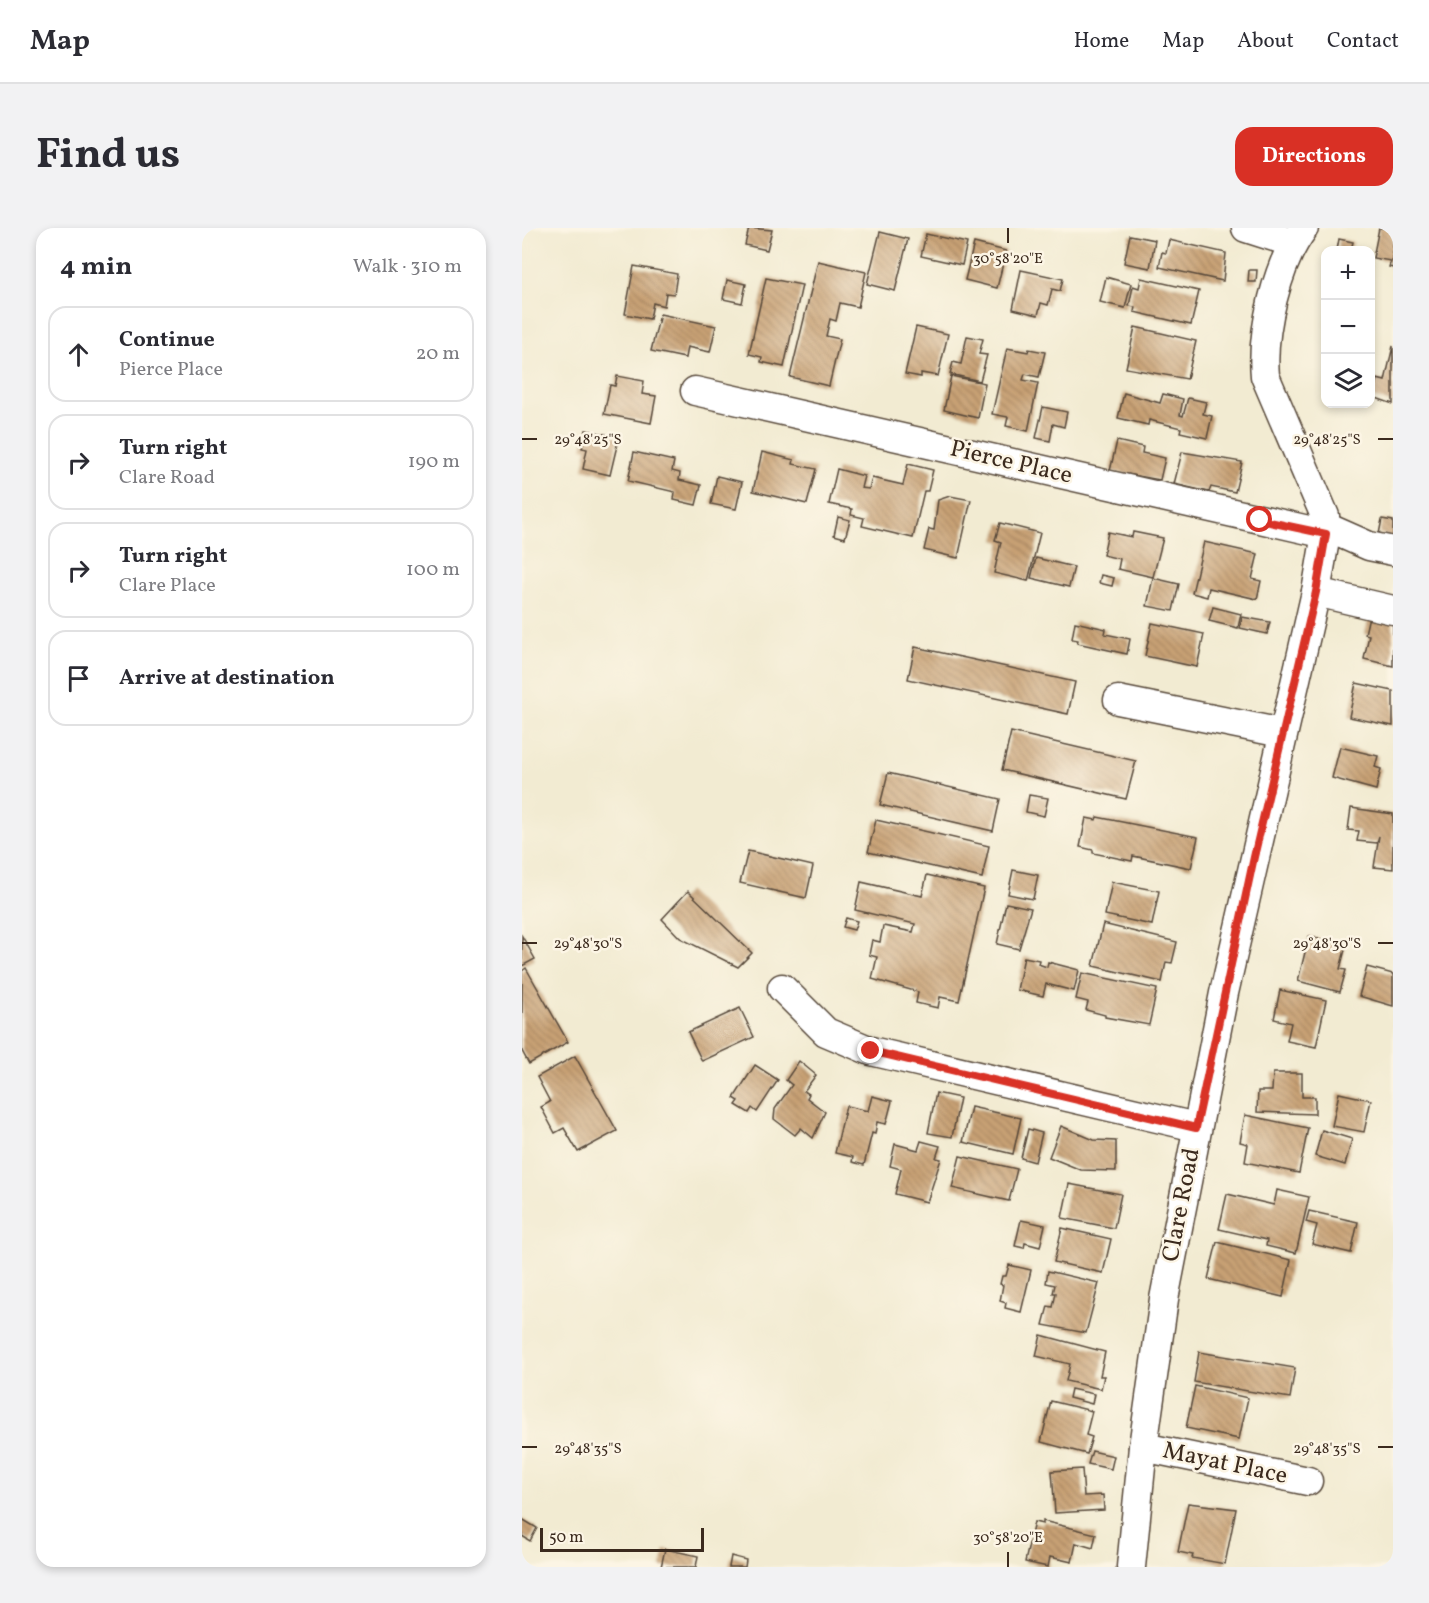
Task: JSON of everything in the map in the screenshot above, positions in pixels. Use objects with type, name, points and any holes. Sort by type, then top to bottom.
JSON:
[{"type":"street","points":[[1246,228],[1299,235]]},
{"type":"street","name":"Clare Road","points":[[1131,1567],[1143,1447],[1164,1299],[1196,1128],[1282,733],[1316,592],[1326,530],[1318,496],[1265,376],[1266,335],[1275,295],[1299,235]]},
{"type":"street","name":"Pierce Place","points":[[695,391],[1326,530],[1369,546],[1393,550]]},
{"type":"street","points":[[1316,592],[1393,610]]},
{"type":"street","points":[[1118,700],[1282,733]]},
{"type":"street","points":[[782,988],[826,1032],[871,1051],[1196,1128]]},
{"type":"street","name":"Mayat Place","points":[[1143,1447],[1308,1481]]},
{"type":"building","points":[[749,228],[772,230],[767,250],[745,245]]},
{"type":"building","points":[[1379,228],[1393,228],[1393,268],[1389,267],[1391,261],[1375,258]]},
{"type":"building","points":[[880,232],[908,239],[895,291],[867,284]]},
{"type":"building","points":[[926,234],[967,243],[962,265],[921,256]]},
{"type":"building","points":[[1130,235],[1155,240],[1150,268],[1124,263]]},
{"type":"building","points":[[1339,239],[1353,242],[1352,246],[1338,246]]},
{"type":"building","points":[[1169,240],[1226,253],[1223,281],[1159,267],[1162,252],[1166,253]]},
{"type":"building","points":[[974,243],[1006,251],[997,288],[965,280]]},
{"type":"building","points":[[818,261],[866,272],[858,307],[840,303],[836,321],[830,319],[826,336],[840,339],[829,386],[790,377]]},
{"type":"building","points":[[634,266],[677,274],[674,294],[666,293],[664,306],[653,303],[650,319],[625,314]]},
{"type":"building","points":[[1021,270],[1063,279],[1060,291],[1052,289],[1048,305],[1041,303],[1038,315],[1013,309]]},
{"type":"building","points":[[1249,270],[1257,270],[1256,282],[1248,282]]},
{"type":"building","points":[[1106,277],[1131,284],[1125,308],[1100,302]]},
{"type":"building","points":[[766,278],[802,285],[784,367],[761,362],[762,357],[749,354]]},
{"type":"building","points":[[1141,278],[1199,291],[1191,325],[1134,312],[1135,307],[1129,306],[1133,286],[1139,288]]},
{"type":"building","points":[[727,280],[746,284],[742,303],[723,299]]},
{"type":"building","points":[[660,314],[716,326],[710,352],[687,347],[685,358],[651,351]]},
{"type":"building","points":[[916,327],[948,334],[938,376],[921,373],[921,377],[905,374]]},
{"type":"building","points":[[1135,327],[1196,341],[1187,379],[1126,368]]},
{"type":"building","points":[[967,336],[983,339],[979,354],[987,355],[980,381],[950,374],[953,362],[961,364]]},
{"type":"building","points":[[1393,346],[1393,404],[1375,398],[1377,379],[1385,381]]},
{"type":"building","points":[[1007,348],[1045,352],[1039,377],[1025,374],[1023,380],[1038,383],[1028,431],[1006,426],[1008,417],[992,414]]},
{"type":"building","points":[[617,376],[644,381],[642,394],[656,396],[651,423],[604,414],[610,385],[615,386]]},
{"type":"building","points":[[951,376],[985,383],[978,418],[944,410]]},
{"type":"building","points":[[1124,393],[1160,403],[1163,394],[1183,399],[1180,415],[1183,416],[1188,398],[1206,402],[1203,414],[1212,416],[1207,438],[1180,432],[1181,428],[1149,420],[1148,425],[1118,418]]},
{"type":"building","points":[[1043,407],[1067,412],[1064,427],[1053,424],[1050,441],[1036,438]]},
{"type":"building","points":[[586,430],[619,437],[610,475],[583,469],[587,449],[582,448]]},
{"type":"building","points":[[1117,441],[1143,447],[1142,453],[1165,458],[1160,480],[1110,471]]},
{"type":"building","points":[[634,452],[674,461],[672,471],[680,473],[679,480],[701,485],[696,505],[674,500],[675,492],[628,481]]},
{"type":"building","points":[[762,452],[794,460],[793,464],[816,469],[807,504],[753,491]]},
{"type":"building","points":[[1182,452],[1242,462],[1235,492],[1211,487],[1209,492],[1174,484]]},
{"type":"building","points":[[908,464],[933,470],[928,491],[924,491],[913,538],[862,526],[864,518],[851,515],[852,509],[829,504],[837,469],[864,476],[861,488],[869,489],[872,478],[903,485]]},
{"type":"building","points":[[717,476],[742,482],[736,509],[711,504]]},
{"type":"building","points":[[950,496],[971,500],[958,558],[924,550],[929,529],[934,530],[938,500]]},
{"type":"building","points":[[838,517],[850,520],[845,538],[834,535]]},
{"type":"building","points":[[1382,519],[1393,521],[1393,537],[1379,534]]},
{"type":"building","points":[[1000,523],[1040,533],[1028,581],[994,573],[1001,542],[995,540]]},
{"type":"building","points":[[1108,532],[1132,537],[1133,532],[1163,538],[1153,577],[1118,569],[1120,559],[1103,555]]},
{"type":"building","points":[[1204,542],[1258,554],[1252,579],[1261,581],[1257,599],[1209,588],[1207,597],[1192,593]]},
{"type":"building","points":[[1036,558],[1074,567],[1069,587],[1031,578]]},
{"type":"building","points":[[1101,575],[1114,578],[1112,586],[1099,583]]},
{"type":"building","points":[[1153,578],[1179,584],[1173,611],[1147,606]]},
{"type":"building","points":[[1213,607],[1241,614],[1238,628],[1209,621]]},
{"type":"building","points":[[1369,616],[1393,621],[1393,666],[1364,659],[1369,635],[1365,634]]},
{"type":"building","points":[[1242,617],[1270,622],[1267,634],[1240,628]]},
{"type":"building","points":[[1075,622],[1106,629],[1105,634],[1130,639],[1127,654],[1077,643],[1078,640],[1072,639]]},
{"type":"building","points":[[1152,623],[1204,634],[1197,667],[1145,656]]},
{"type":"building","points":[[915,647],[1075,682],[1068,714],[908,679]]},
{"type":"building","points":[[1356,683],[1393,691],[1393,726],[1349,717]]},
{"type":"building","points":[[1011,732],[1136,761],[1126,799],[1002,770]]},
{"type":"building","points":[[1340,747],[1378,756],[1375,767],[1381,769],[1376,790],[1332,778]]},
{"type":"building","points":[[888,773],[1000,799],[993,831],[880,805]]},
{"type":"building","points":[[1029,795],[1048,798],[1044,816],[1026,812]]},
{"type":"building","points":[[1351,808],[1393,814],[1393,869],[1374,867],[1379,836],[1377,843],[1357,841],[1359,831],[1348,830]]},
{"type":"building","points":[[1097,817],[1198,837],[1191,868],[1133,856],[1132,861],[1093,853],[1093,850],[1080,847],[1086,818],[1096,820]]},
{"type":"building","points":[[876,820],[989,846],[982,878],[868,852]]},
{"type":"building","points":[[748,851],[813,866],[806,898],[740,883]]},
{"type":"building","points":[[1013,870],[1038,875],[1033,899],[1008,894]]},
{"type":"building","points":[[927,875],[984,888],[959,1001],[940,997],[938,1008],[916,1003],[918,992],[872,979],[877,957],[869,955],[872,940],[880,942],[883,926],[913,932],[915,924],[855,910],[861,882],[922,896]]},
{"type":"building","points":[[1112,882],[1159,891],[1152,925],[1105,915]]},
{"type":"building","points":[[688,891],[752,953],[738,967],[680,938],[662,919]]},
{"type":"building","points":[[1006,903],[1031,908],[1019,949],[997,944]]},
{"type":"building","points":[[846,918],[857,921],[854,930],[843,927]]},
{"type":"building","points":[[1103,924],[1177,942],[1172,963],[1166,962],[1162,982],[1093,966]]},
{"type":"building","points":[[522,936],[535,959],[522,966]]},
{"type":"building","points":[[1309,936],[1346,946],[1340,969],[1346,970],[1340,992],[1298,981]]},
{"type":"building","points":[[1024,957],[1039,960],[1038,964],[1047,967],[1048,962],[1079,970],[1074,991],[1046,984],[1043,996],[1017,990]]},
{"type":"building","points":[[1367,967],[1393,974],[1393,1006],[1359,996]]},
{"type":"building","points":[[526,968],[568,1042],[529,1064],[522,1051],[522,971]]},
{"type":"building","points":[[1082,973],[1157,989],[1149,1025],[1105,1017],[1105,1015],[1086,1010],[1088,1002],[1076,999]]},
{"type":"building","points":[[1280,990],[1326,1000],[1316,1047],[1287,1041],[1291,1023],[1274,1019]]},
{"type":"building","points":[[740,1008],[754,1037],[702,1061],[688,1032]]},
{"type":"building","points":[[575,1056],[617,1131],[578,1152],[564,1128],[555,1133],[541,1107],[550,1102],[537,1077]]},
{"type":"building","points":[[799,1061],[816,1075],[804,1091],[809,1094],[807,1098],[825,1112],[813,1138],[801,1128],[795,1135],[774,1119],[775,1109],[792,1085],[786,1080]]},
{"type":"building","points":[[755,1065],[778,1080],[757,1112],[752,1108],[749,1113],[736,1105],[739,1101],[734,1098]]},
{"type":"building","points":[[1273,1073],[1302,1073],[1302,1097],[1315,1097],[1315,1114],[1257,1112],[1258,1091],[1272,1091]]},
{"type":"building","points":[[936,1093],[960,1098],[952,1137],[928,1133]]},
{"type":"building","points":[[1339,1093],[1371,1100],[1364,1132],[1332,1126]]},
{"type":"building","points":[[872,1096],[892,1101],[886,1124],[877,1122],[875,1134],[872,1133],[864,1165],[852,1162],[853,1157],[835,1153],[846,1106],[868,1111]]},
{"type":"building","points":[[971,1107],[1021,1118],[1013,1154],[963,1142]]},
{"type":"building","points":[[1245,1115],[1308,1128],[1299,1173],[1245,1162],[1248,1144],[1240,1142]]},
{"type":"building","points":[[1061,1126],[1094,1140],[1116,1141],[1116,1171],[1081,1170],[1049,1157]]},
{"type":"building","points":[[1028,1129],[1042,1133],[1035,1162],[1021,1158]]},
{"type":"building","points":[[1322,1130],[1352,1139],[1345,1165],[1315,1156]]},
{"type":"building","points":[[921,1141],[940,1146],[936,1158],[941,1159],[927,1202],[895,1194],[901,1169],[890,1166],[895,1144],[918,1150]]},
{"type":"building","points":[[960,1156],[1017,1169],[1009,1201],[952,1188]]},
{"type":"building","points":[[1069,1184],[1121,1194],[1114,1228],[1062,1218]]},
{"type":"building","points":[[1277,1190],[1309,1197],[1296,1253],[1266,1246],[1267,1240],[1219,1229],[1227,1194],[1274,1205]]},
{"type":"building","points":[[1309,1211],[1358,1222],[1351,1253],[1312,1244],[1317,1225],[1306,1222]]},
{"type":"building","points":[[1021,1220],[1045,1225],[1040,1247],[1025,1243],[1024,1248],[1015,1246]]},
{"type":"building","points":[[1062,1228],[1111,1239],[1103,1273],[1054,1262]]},
{"type":"building","points":[[1217,1242],[1291,1260],[1283,1297],[1208,1279]]},
{"type":"building","points":[[1009,1265],[1031,1270],[1021,1312],[1005,1308],[1006,1303],[1000,1301],[1002,1276],[1006,1276]]},
{"type":"building","points":[[1048,1271],[1099,1283],[1086,1333],[1043,1325],[1048,1306],[1053,1307],[1056,1293],[1053,1293],[1055,1285],[1046,1283]]},
{"type":"building","points":[[1041,1335],[1105,1352],[1100,1376],[1104,1376],[1101,1389],[1066,1381],[1070,1364],[1036,1356]]},
{"type":"building","points":[[1199,1352],[1295,1368],[1290,1398],[1194,1382]]},
{"type":"building","points":[[1195,1386],[1248,1398],[1239,1439],[1186,1428]]},
{"type":"building","points":[[1071,1389],[1094,1394],[1092,1404],[1069,1398]]},
{"type":"building","points":[[1051,1401],[1092,1411],[1086,1435],[1092,1437],[1087,1454],[1041,1442]]},
{"type":"building","points":[[1092,1451],[1114,1456],[1111,1469],[1088,1464]]},
{"type":"building","points":[[1082,1469],[1084,1496],[1103,1495],[1104,1510],[1055,1513],[1052,1471]]},
{"type":"building","points":[[1188,1503],[1236,1509],[1225,1564],[1192,1558],[1193,1555],[1178,1552]]},
{"type":"building","points":[[522,1519],[537,1528],[530,1541],[522,1536]]},
{"type":"building","points":[[1043,1521],[1096,1534],[1093,1548],[1076,1543],[1072,1562],[1050,1557],[1048,1567],[1025,1562],[1034,1522],[1043,1524]]},
{"type":"building","points":[[665,1549],[698,1556],[696,1567],[661,1567]]},
{"type":"building","points":[[731,1556],[746,1560],[745,1567],[729,1567]]},
{"type":"route","points":[[871,1051],[901,1060],[1196,1128],[1254,857],[1322,566],[1326,534],[1260,520]]}]
